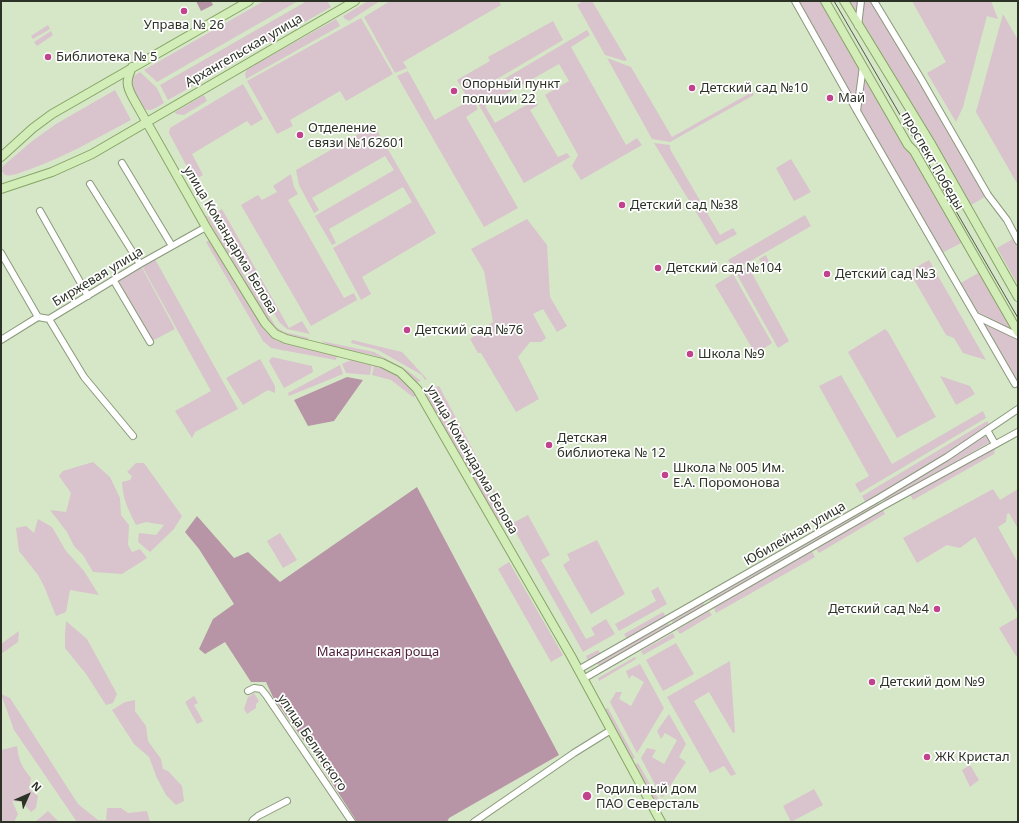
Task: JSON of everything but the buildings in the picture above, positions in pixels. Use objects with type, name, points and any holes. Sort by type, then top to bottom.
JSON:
[{"type":"main road","points":[[1,157],[33,128],[52,114],[249,1]]},
{"type":"main road","name":"Архангельская улица","points":[[1,189],[72,164],[146,123],[354,1]]},
{"type":"main road","name":"проспект Победы","points":[[825,1],[908,145],[914,151],[1018,332]]},
{"type":"main road","name":"проспект Победы","points":[[844,1],[930,142],[1018,297]]},
{"type":"main road","name":"улица Командарма Белова","points":[[132,67],[127,82],[128,88],[146,123],[206,227],[265,324],[275,334],[286,339],[382,363],[400,372],[417,389],[578,670],[661,822]]},
{"type":"street","points":[[795,1],[1015,384]]},
{"type":"street","points":[[858,26],[861,1]]},
{"type":"street","points":[[874,1],[988,195],[1006,220],[1018,241]]},
{"type":"street","points":[[857,111],[863,66]]},
{"type":"street","points":[[122,163],[172,246]]},
{"type":"street","points":[[90,184],[140,264]]},
{"type":"street","points":[[40,212],[88,296]]},
{"type":"street","name":"Биржевая улица","points":[[38,317],[50,319],[140,264],[206,227]]},
{"type":"street","points":[[1,253],[38,317],[1,340]]},
{"type":"street","points":[[114,280],[150,342]]},
{"type":"street","points":[[976,316],[1018,336]]},
{"type":"street","points":[[50,319],[84,377],[133,436]]},
{"type":"street","name":"Юбилейная улица","points":[[578,670],[947,458],[1018,409]]},
{"type":"street","points":[[987,430],[995,444]]},
{"type":"street","name":"Юбилейная улица","points":[[583,679],[883,506],[1018,432]]},
{"type":"street","points":[[879,498],[883,506]]},
{"type":"street","points":[[705,598],[710,606]]},
{"type":"street","name":"улица Белинского","points":[[248,691],[254,688],[261,689],[266,695],[352,822]]},
{"type":"street","points":[[474,822],[574,753],[611,730]]},
{"type":"street","points":[[252,822],[258,816],[287,801]]},
{"type":"shaded area","points":[[264,1],[298,1],[157,82],[144,70]]},
{"type":"shaded area","points":[[307,1],[327,1],[331,7],[168,100],[160,85]]},
{"type":"shaded area","points":[[368,1],[380,1],[349,21],[345,19],[343,16]]},
{"type":"shaded area","points":[[390,1],[499,1],[501,5],[403,62],[407,68],[395,73],[364,17]]},
{"type":"shaded area","points":[[583,1],[592,1],[627,60],[625,61],[605,55],[577,5]]},
{"type":"shaded area","points":[[795,1],[825,1],[965,241],[940,254]]},
{"type":"shaded area","points":[[844,1],[874,1],[988,195],[966,208]]},
{"type":"shaded area","points":[[912,1],[991,1],[998,19],[987,16],[963,107],[956,122],[927,73],[946,62]]},
{"type":"shaded area","points":[[1003,14],[1018,40],[1018,185],[976,112]]},
{"type":"shaded area","points":[[361,18],[393,74],[346,101],[340,91],[290,120],[293,126],[277,134],[247,81]]},
{"type":"shaded area","points":[[336,19],[340,26],[246,79],[245,74],[247,69]]},
{"type":"shaded area","points":[[553,21],[563,40],[497,79],[499,82],[587,30],[590,35],[571,47],[626,145],[637,138],[642,145],[581,180],[572,166],[578,155],[545,95],[569,81],[559,64],[485,106],[495,123],[535,100],[538,105],[530,110],[558,157],[567,153],[570,157],[524,183],[473,95],[467,97],[457,80],[490,61],[488,57]]},
{"type":"shaded area","points":[[48,25],[50,29],[33,39],[31,36]]},
{"type":"shaded area","points":[[51,31],[53,35],[37,46],[34,42]]},
{"type":"shaded area","points":[[607,58],[631,67],[672,137],[752,92],[754,95],[670,142],[652,139]]},
{"type":"shaded area","points":[[408,71],[435,120],[472,99],[478,109],[466,117],[518,208],[484,227],[397,76]]},
{"type":"shaded area","points":[[140,72],[157,88],[164,103],[152,110],[147,110],[142,106],[132,88],[132,79]]},
{"type":"shaded area","points":[[243,84],[263,119],[251,126],[247,121],[192,154],[203,175],[194,180],[169,133],[170,128]]},
{"type":"shaded area","points":[[115,90],[131,120],[81,147],[42,165],[11,175],[5,175],[2,171],[3,166],[31,142],[56,124]]},
{"type":"shaded area","points":[[204,95],[207,101],[184,115],[176,114],[175,112]]},
{"type":"shaded area","points":[[374,125],[436,233],[362,277],[371,294],[361,300],[333,248],[412,202],[403,187],[329,229],[336,243],[332,245],[315,216],[394,170],[385,156],[312,198],[319,210],[314,213],[299,185],[296,170]]},
{"type":"shaded area","points":[[654,143],[670,145],[670,149],[720,235],[733,228],[737,234],[716,245]]},
{"type":"shaded area","points":[[791,159],[811,192],[794,201],[776,168]]},
{"type":"shaded area","points":[[291,174],[294,187],[298,194],[288,200],[344,298],[354,293],[357,300],[311,326],[241,205],[258,195],[262,200],[277,192],[273,186]]},
{"type":"shaded area","points":[[222,209],[289,328],[302,321],[310,334],[287,329],[280,323],[211,215]]},
{"type":"shaded area","points":[[205,215],[209,217],[276,327],[284,332],[309,338],[306,341],[282,333],[270,324]]},
{"type":"shaded area","points":[[805,215],[811,226],[735,270],[728,260]]},
{"type":"shaded area","points":[[527,219],[547,245],[550,297],[567,326],[557,332],[543,309],[533,314],[546,338],[541,342],[530,342],[518,357],[539,399],[516,412],[481,353],[478,353],[470,339],[493,322],[484,271],[471,249]]},
{"type":"shaded area","points":[[211,239],[266,332],[277,341],[337,356],[336,360],[271,348],[263,341],[206,242]]},
{"type":"shaded area","points":[[1013,239],[1018,247],[1018,285],[997,248]]},
{"type":"shaded area","points":[[766,255],[772,269],[767,272],[759,259]]},
{"type":"shaded area","points":[[155,259],[238,409],[195,432],[192,438],[175,411],[211,391],[142,266]]},
{"type":"shaded area","points":[[929,260],[986,360],[963,353],[954,338],[946,335],[909,271]]},
{"type":"shaded area","points":[[140,264],[175,329],[150,342],[114,281]]},
{"type":"shaded area","points":[[748,266],[789,341],[778,348],[736,273]]},
{"type":"shaded area","points":[[982,271],[1018,332],[1018,382],[1015,384],[957,285]]},
{"type":"shaded area","points":[[733,274],[772,343],[760,351],[759,360],[715,285]]},
{"type":"shaded area","points":[[885,329],[936,417],[897,438],[848,352]]},
{"type":"shaded area","points":[[352,340],[402,352],[427,379],[425,380],[422,375],[378,350],[351,343]]},
{"type":"shaded area","points":[[321,341],[374,352],[408,371],[421,381],[417,382],[402,369],[384,359],[372,355],[339,349]]},
{"type":"shaded area","points":[[272,357],[312,366],[313,372],[284,388],[269,361]]},
{"type":"shaded area","points":[[260,359],[275,386],[275,393],[268,390],[243,405],[226,378]]},
{"type":"shaded area","points":[[351,360],[372,364],[370,375],[346,373],[342,364]]},
{"type":"shaded area","points":[[340,365],[343,374],[289,396],[288,393]]},
{"type":"shaded area","points":[[374,365],[399,376],[418,395],[413,397],[391,380],[372,375]]},
{"type":"shaded area","points":[[841,375],[892,464],[983,411],[986,418],[860,493],[855,484],[869,476],[819,386]]},
{"type":"shaded area","points":[[940,376],[970,386],[975,394],[956,405]]},
{"type":"shaded area","points":[[439,386],[507,514],[506,516],[433,388]]},
{"type":"shaded area","points":[[429,390],[503,518],[497,522],[423,394]]},
{"type":"shaded area","points":[[987,421],[990,425],[946,455],[866,503],[862,496]]},
{"type":"shaded area","points":[[986,435],[990,442],[885,502],[883,499],[944,463]]},
{"type":"shaded area","points":[[996,446],[994,454],[913,500],[910,494]]},
{"type":"shaded area","points":[[93,462],[110,477],[120,498],[121,515],[129,525],[128,545],[132,552],[140,549],[147,558],[122,574],[93,572],[83,555],[74,546],[67,532],[50,510],[66,512],[71,493],[59,476],[63,471]]},
{"type":"shaded area","points":[[136,463],[144,463],[182,516],[174,529],[150,552],[138,542],[139,533],[156,535],[164,525],[146,522],[136,525],[128,509],[123,494],[122,482],[130,480],[132,476],[127,472]]},
{"type":"shaded area","points":[[993,489],[1000,500],[1018,489],[1018,529],[1009,513],[1007,514],[1006,522],[998,527],[1018,563],[1018,614],[975,537],[960,548],[947,545],[917,563],[903,538]]},
{"type":"shaded area","points":[[878,502],[879,505],[711,602],[710,599]]},
{"type":"shaded area","points":[[883,510],[885,514],[819,553],[816,549]]},
{"type":"shaded area","points":[[528,515],[550,555],[541,560],[586,639],[595,635],[591,628],[606,619],[615,634],[583,652],[511,524]]},
{"type":"shaded area","points":[[38,519],[52,527],[66,551],[84,571],[99,595],[70,590],[66,612],[56,616],[38,575],[19,551],[16,528],[26,526],[34,533]]},
{"type":"shaded area","points":[[280,533],[297,560],[283,568],[267,541]]},
{"type":"shaded area","points":[[597,540],[625,594],[591,614],[563,565],[570,560],[567,554]]},
{"type":"shaded area","points":[[812,551],[815,557],[716,613],[714,608]]},
{"type":"shaded area","points":[[509,562],[563,655],[551,662],[498,569]]},
{"type":"shaded area","points":[[658,587],[667,604],[619,631],[615,624],[656,601],[651,591]]},
{"type":"shaded area","points":[[703,602],[705,606],[673,624],[672,621]]},
{"type":"shaded area","points":[[709,611],[712,615],[680,634],[677,630]]},
{"type":"shaded area","points":[[663,612],[666,617],[627,639],[624,634]]},
{"type":"shaded area","points":[[1018,617],[1018,655],[1016,656],[999,628]]},
{"type":"shaded area","points":[[66,621],[87,639],[117,694],[113,703],[106,705],[86,674],[65,648]]},
{"type":"shaded area","points":[[668,623],[670,626],[599,666],[597,663]]},
{"type":"shaded area","points":[[19,631],[18,642],[1,654],[1,644]]},
{"type":"shaded area","points":[[673,633],[675,637],[643,655],[641,651]]},
{"type":"shaded area","points":[[676,643],[694,674],[663,691],[646,660]]},
{"type":"shaded area","points":[[598,650],[601,654],[588,661],[586,656]]},
{"type":"shaded area","points":[[635,657],[636,659],[599,681],[598,678]]},
{"type":"shaded area","points":[[730,661],[735,732],[733,733],[709,692],[694,701],[736,774],[731,776],[724,766],[710,773],[667,697]]},
{"type":"shaded area","points":[[640,664],[664,708],[637,753],[610,702],[616,692],[622,692],[619,699],[631,706],[644,682],[632,675],[629,679],[626,671]]},
{"type":"shaded area","points":[[254,693],[259,701],[256,704],[256,708],[247,714],[244,709],[248,697]]},
{"type":"shaded area","points":[[1,694],[10,698],[78,804],[98,820],[106,820],[107,808],[121,808],[128,813],[147,811],[150,822],[77,822],[14,730]]},
{"type":"shaded area","points":[[194,696],[198,703],[194,705],[203,721],[197,724],[185,702]]},
{"type":"shaded area","points":[[135,700],[135,711],[146,726],[148,741],[161,759],[163,769],[168,771],[182,786],[184,801],[176,805],[166,795],[156,776],[149,757],[134,744],[112,710],[125,702]]},
{"type":"shaded area","points":[[608,708],[635,758],[632,759],[605,709]]},
{"type":"shaded area","points":[[669,714],[686,744],[679,757],[686,762],[662,798],[641,758],[647,748],[656,750],[652,757],[664,764],[677,740],[665,733],[661,739],[657,731]]},
{"type":"shaded area","points":[[17,746],[21,763],[31,778],[29,789],[38,796],[36,808],[31,812],[22,802],[12,801],[18,814],[14,822],[1,822],[1,750]]},
{"type":"shaded area","points":[[638,763],[659,800],[656,802],[635,765]]},
{"type":"shaded area","points":[[970,765],[979,780],[970,787],[962,770]]},
{"type":"shaded area","points":[[814,789],[823,805],[791,822],[783,806]]},
{"type":"shaded area","points":[[48,811],[59,822],[35,822]]},
{"type":"green space","points":[[196,1],[211,1],[213,5],[201,11]]},
{"type":"green space","points":[[347,377],[363,380],[334,421],[308,426],[294,400]]},
{"type":"green space","name":"Макаринская роща","points":[[417,487],[559,755],[449,818],[447,822],[357,822],[314,755],[273,697],[266,682],[251,682],[225,642],[205,654],[199,649],[213,619],[234,604],[199,549],[185,532],[197,516],[234,558],[248,552],[280,582]]},
{"type":"tram line","points":[[834,1],[1018,318]]},
{"type":"place","name":"Управа № 26","points":[[184,11]]},
{"type":"place","name":"Библиотека № 5","points":[[48,57]]},
{"type":"place","name":"Детский сад №10","points":[[692,88]]},
{"type":"place","name":"Опорный пункт полиции 22","points":[[454,91]]},
{"type":"place","name":"Май","points":[[830,98]]},
{"type":"place","name":"Отделение связи №162601","points":[[300,135]]},
{"type":"place","name":"Детский сад №38","points":[[622,205]]},
{"type":"place","name":"Детский сад №104","points":[[658,268]]},
{"type":"place","name":"Детский сад №3","points":[[827,274]]},
{"type":"place","name":"Детский сад №76","points":[[407,330]]},
{"type":"place","name":"Школа №9","points":[[690,354]]},
{"type":"place","name":"Детская библиотека № 12","points":[[549,445]]},
{"type":"place","name":"Школа № 005 Им. Е.А. Поромонова","points":[[665,475]]},
{"type":"place","name":"Детский сад №4","points":[[937,609]]},
{"type":"place","name":"Детский дом №9","points":[[872,682]]},
{"type":"place","name":"ЖК Кристал","points":[[927,757]]},
{"type":"place","name":"Родильный дом ПАО Северсталь","points":[[587,796]]}]
